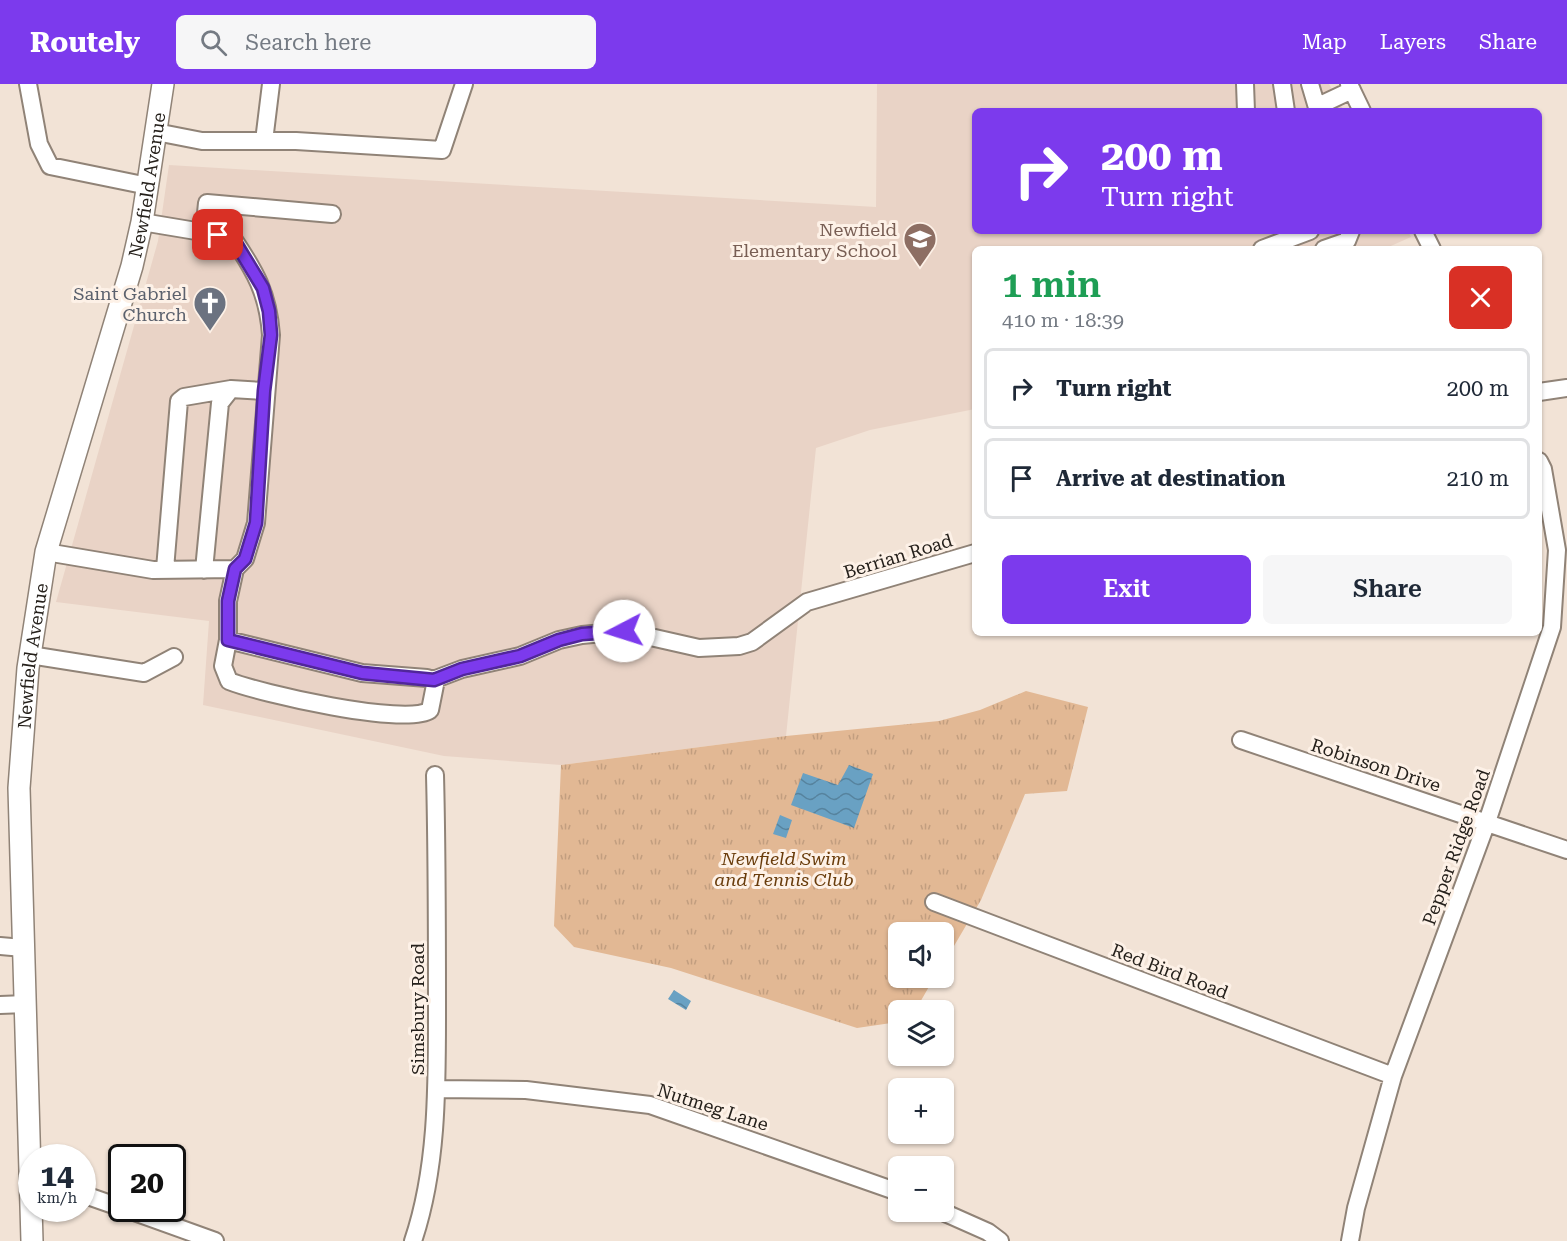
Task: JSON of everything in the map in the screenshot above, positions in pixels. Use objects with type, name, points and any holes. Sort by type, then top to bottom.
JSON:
[{"type":"main road","name":"Newfield Avenue","points":[[29,1144],[19,788],[30,655],[46,552],[95,397],[142,222],[163,84]]},
{"type":"main road","name":"Newfield Avenue","points":[[31,1222],[32,1241]]},
{"type":"street","points":[[28,84],[39,144],[50,166],[148,186]]},
{"type":"street","points":[[264,141],[271,84]]},
{"type":"street","points":[[156,132],[202,141],[264,141],[442,150],[464,84]]},
{"type":"street","points":[[1245,84],[1246,108]]},
{"type":"street","points":[[1282,84],[1286,108]]},
{"type":"street","points":[[1310,84],[1318,108]]},
{"type":"street","points":[[1319,108],[1350,87],[1360,108]]},
{"type":"street","points":[[204,233],[207,203],[332,214]]},
{"type":"street","points":[[142,222],[232,237],[263,288],[269,311],[271,335],[264,391],[256,523],[245,559],[235,569],[228,601],[228,640],[223,666],[230,681],[252,690],[374,713],[418,715],[430,710],[434,680],[362,673],[228,640]]},
{"type":"street","points":[[1270,246],[1302,234]]},
{"type":"street","points":[[1333,246],[1347,241],[1350,234]]},
{"type":"street","points":[[1542,392],[1567,388]]},
{"type":"street","points":[[165,569],[179,401],[184,397],[231,389],[264,391]]},
{"type":"street","points":[[204,570],[220,403],[231,389]]},
{"type":"street","name":"Pepper Ridge Road","points":[[1350,1241],[1356,1208],[1393,1076],[1487,822],[1552,627],[1557,550],[1542,467]]},
{"type":"street","points":[[46,552],[153,570],[235,569]]},
{"type":"street","name":"Berrian Road","points":[[434,680],[462,669],[520,656],[559,640],[582,634],[624,631],[699,648],[739,646],[752,642],[807,602],[972,555]]},
{"type":"street","points":[[30,655],[144,673],[174,657]]},
{"type":"street","name":"Robinson Drive","points":[[1241,740],[1567,850]]},
{"type":"street","name":"Simsbury Road","points":[[413,1241],[427,1174],[436,1089],[435,775]]},
{"type":"street","name":"Red Bird Road","points":[[934,902],[1393,1076]]},
{"type":"street","points":[[0,946],[23,948]]},
{"type":"street","points":[[0,1005],[26,1004]]},
{"type":"street","name":"Nutmeg Lane","points":[[436,1089],[526,1090],[650,1105],[888,1188]]},
{"type":"street","points":[[954,1217],[988,1232],[1000,1241]]},
{"type":"street","points":[[163,1222],[215,1241]]},
{"type":"shaded area","points":[[877,84],[1329,84],[1342,108],[972,108],[972,234],[1410,234],[1411,237],[1391,246],[972,246],[972,410],[870,430],[816,448],[786,736],[561,765],[444,756],[203,705],[209,621],[56,602],[158,241],[169,165],[876,207]]},
{"type":"green space","name":"Newfield Swim and Tennis Club","points":[[1026,691],[1088,707],[1067,791],[1025,794],[981,900],[954,946],[954,922],[888,922],[888,988],[928,988],[921,1000],[888,1000],[888,1023],[857,1028],[671,968],[574,947],[554,926],[561,765],[786,736],[939,721],[980,710]]},
{"type":"water","points":[[849,765],[873,774],[854,828],[791,805],[803,773],[838,785]]},
{"type":"water","points":[[780,815],[792,820],[786,838],[773,834]]},
{"type":"water","points":[[674,990],[691,1001],[686,1010],[668,999]]},
{"type":"place","name":"Newfield Elementary School","points":[[920,268]]},
{"type":"place","name":"Saint Gabriel Church","points":[[210,332]]},
{"type":"route","points":[[218,235],[232,237],[251,265],[263,288],[269,311],[271,335],[264,391],[256,523],[245,559],[235,569],[228,601],[228,640],[362,673],[434,680],[462,669],[520,656],[559,640],[582,634],[624,631]]}]
